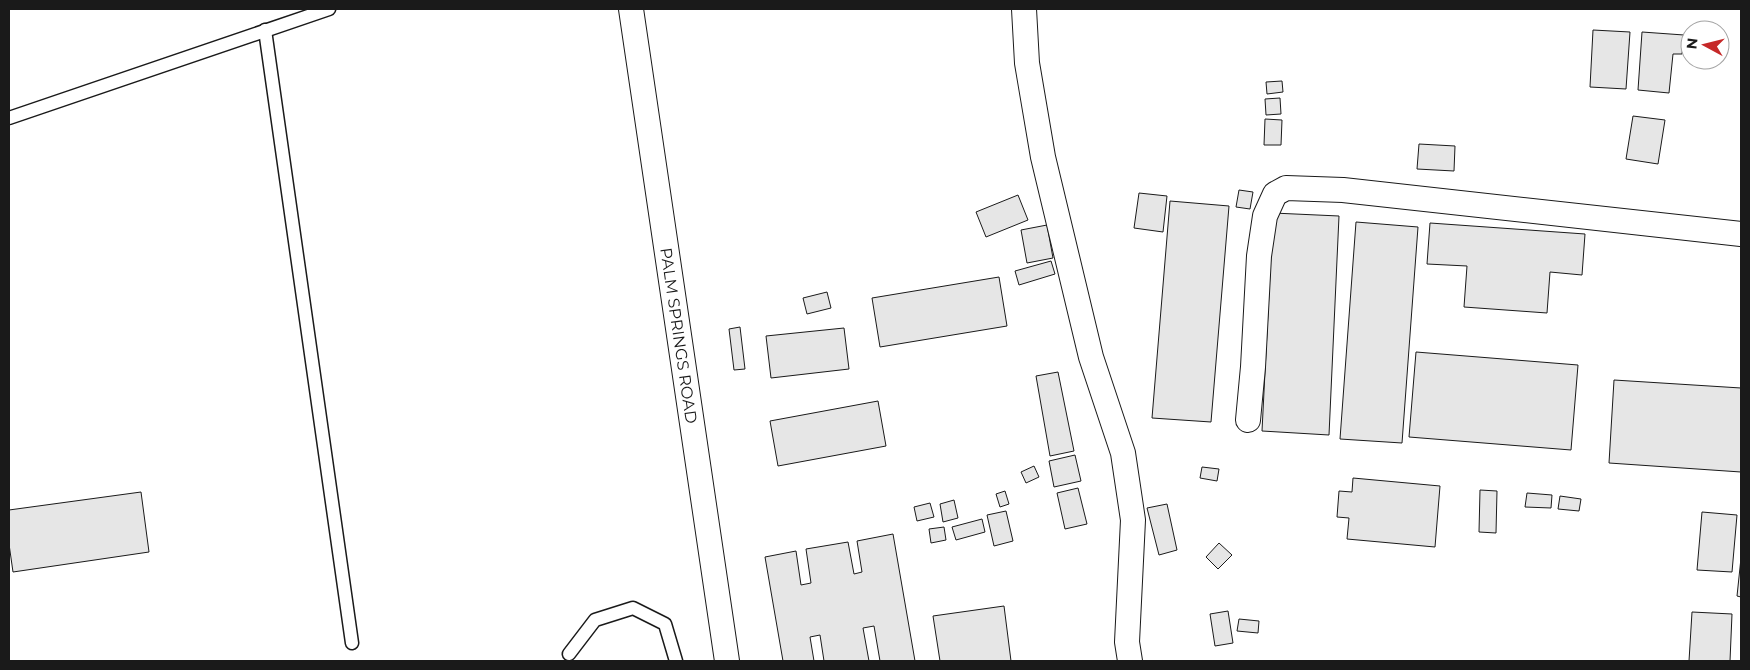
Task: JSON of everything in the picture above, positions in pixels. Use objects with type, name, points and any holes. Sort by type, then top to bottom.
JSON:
[{"type":"street","name":"PALM SPRINGS ROAD","points":[[631,9],[727,661]]},
{"type":"street","points":[[1024,9],[1027,63],[1043,157],[1091,357],[1123,453],[1132,520],[1127,642],[1130,661]]},
{"type":"street","points":[[1248,420],[1261,240],[1265,216],[1275,194],[1286,188],[1343,190],[1741,234]]},
{"type":"lane","points":[[9,118],[329,9]]},
{"type":"lane","points":[[266,30],[352,643]]},
{"type":"lane","points":[[569,654],[595,620],[633,608],[665,624],[676,661]]},
{"type":"building","points":[[1593,30],[1630,32],[1626,89],[1590,87]]},
{"type":"building","points":[[1642,32],[1680,35],[1680,54],[1673,54],[1669,93],[1638,90]]},
{"type":"building","points":[[1282,81],[1283,92],[1267,94],[1266,82]]},
{"type":"building","points":[[1280,98],[1281,114],[1266,115],[1265,99]]},
{"type":"building","points":[[1633,116],[1665,120],[1658,164],[1626,159]]},
{"type":"building","points":[[1265,119],[1282,120],[1281,145],[1264,145]]},
{"type":"building","points":[[1419,144],[1455,146],[1454,171],[1417,169]]},
{"type":"building","points":[[1239,190],[1253,192],[1250,209],[1236,207]]},
{"type":"building","points":[[1139,193],[1167,196],[1163,232],[1134,228]]},
{"type":"building","points":[[1018,195],[1028,220],[986,237],[976,212]]},
{"type":"building","points":[[1170,201],[1229,206],[1211,422],[1152,418]]},
{"type":"building","points":[[1273,213],[1339,216],[1329,435],[1262,431]]},
{"type":"building","points":[[1356,222],[1418,227],[1402,443],[1340,439]]},
{"type":"building","points":[[1430,223],[1585,234],[1582,275],[1550,272],[1547,313],[1464,307],[1467,266],[1427,264]]},
{"type":"building","points":[[1047,225],[1053,258],[1027,263],[1021,230]]},
{"type":"building","points":[[1051,261],[1055,274],[1019,285],[1015,271]]},
{"type":"building","points":[[999,277],[1007,326],[880,347],[872,298]]},
{"type":"building","points":[[827,292],[831,308],[807,314],[803,298]]},
{"type":"building","points":[[740,327],[745,369],[734,370],[729,329]]},
{"type":"building","points":[[844,328],[849,369],[771,378],[766,336]]},
{"type":"building","points":[[1416,352],[1578,365],[1571,450],[1409,437]]},
{"type":"building","points":[[1058,372],[1074,451],[1050,456],[1036,376]]},
{"type":"building","points":[[1614,380],[1741,388],[1741,472],[1609,463]]},
{"type":"building","points":[[878,401],[886,446],[778,466],[770,421]]},
{"type":"building","points":[[1075,455],[1081,481],[1054,487],[1049,461]]},
{"type":"building","points":[[1034,466],[1039,477],[1026,483],[1021,472]]},
{"type":"building","points":[[1202,467],[1219,469],[1217,481],[1200,478]]},
{"type":"building","points":[[1353,478],[1440,486],[1435,547],[1347,539],[1349,518],[1337,517],[1339,491],[1352,492]]},
{"type":"building","points":[[1078,488],[1087,524],[1065,529],[1057,493]]},
{"type":"building","points":[[1480,490],[1497,491],[1496,533],[1479,532]]},
{"type":"building","points":[[1005,491],[1009,504],[1000,507],[996,494]]},
{"type":"building","points":[[141,492],[149,552],[13,572],[9,544],[9,510]]},
{"type":"building","points":[[1527,493],[1552,495],[1551,508],[1525,507]]},
{"type":"building","points":[[1560,496],[1581,499],[1579,511],[1558,509]]},
{"type":"building","points":[[954,500],[958,518],[943,522],[940,504]]},
{"type":"building","points":[[930,503],[934,517],[917,521],[914,507]]},
{"type":"building","points":[[1167,504],[1177,550],[1159,555],[1147,508]]},
{"type":"building","points":[[1006,511],[1013,541],[994,546],[987,515]]},
{"type":"building","points":[[1702,512],[1737,515],[1732,572],[1697,570]]},
{"type":"building","points":[[982,519],[985,532],[956,540],[952,527]]},
{"type":"building","points":[[944,527],[946,540],[931,543],[929,529]]},
{"type":"building","points":[[893,534],[915,661],[880,661],[874,626],[863,628],[869,661],[824,661],[820,635],[810,637],[814,661],[783,661],[765,557],[796,551],[801,585],[811,583],[806,549],[848,542],[854,574],[862,572],[857,541]]},
{"type":"building","points":[[1219,543],[1232,555],[1218,569],[1206,557]]},
{"type":"building","points":[[1741,558],[1741,597],[1737,596]]},
{"type":"building","points":[[1004,606],[1011,661],[940,661],[933,616]]},
{"type":"building","points":[[1228,611],[1233,643],[1215,646],[1210,614]]},
{"type":"building","points":[[1692,612],[1732,614],[1730,661],[1689,661]]},
{"type":"building","points":[[1239,619],[1259,621],[1258,633],[1237,631]]}]
